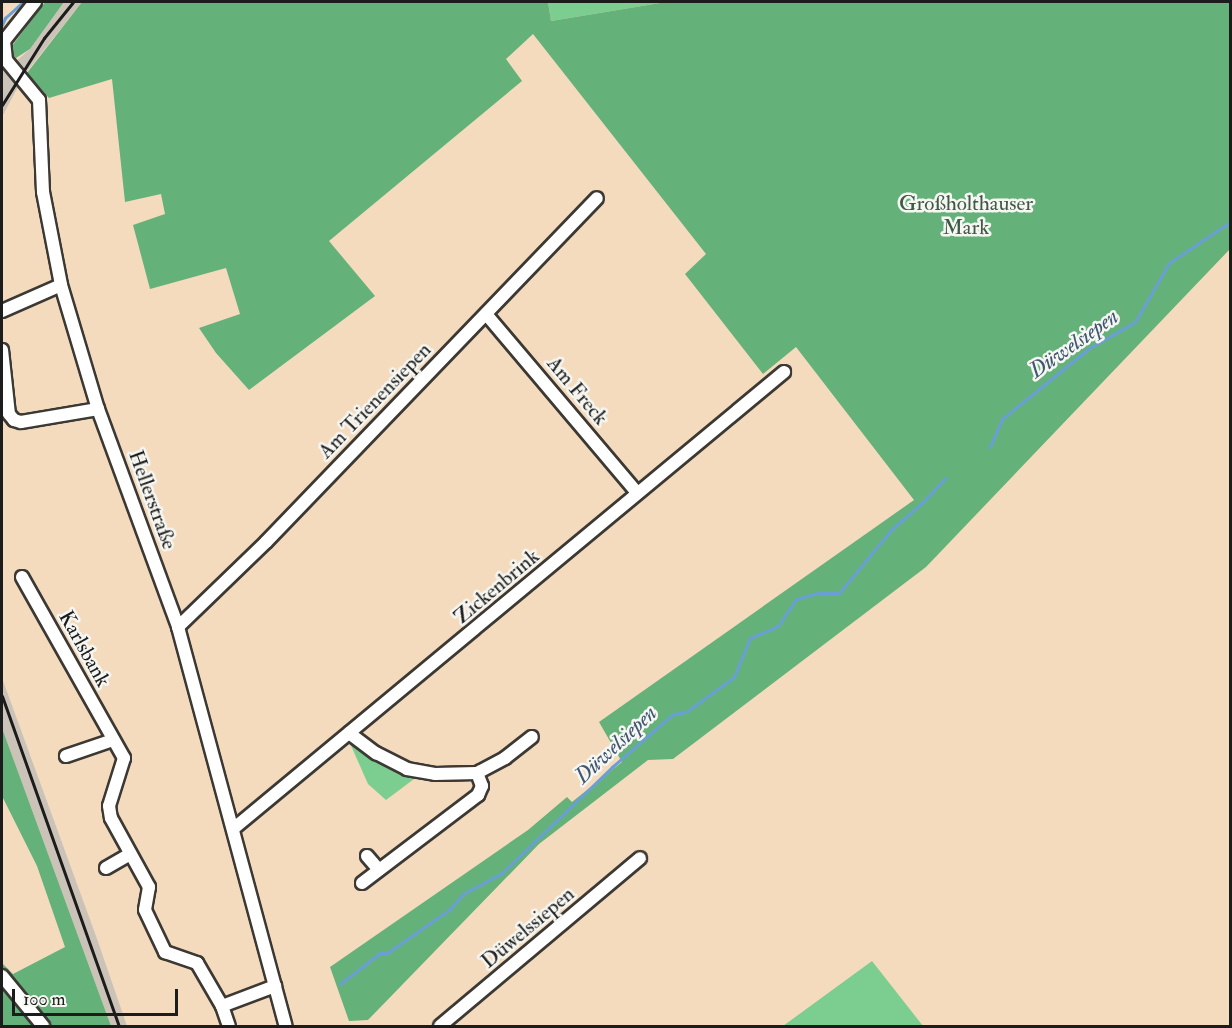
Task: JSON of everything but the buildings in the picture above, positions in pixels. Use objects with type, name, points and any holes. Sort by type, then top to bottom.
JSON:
[{"type":"street","name":"Hellerstraße","points":[[35,2],[4,41],[4,53],[9,66],[39,100],[43,192],[61,285],[98,409],[177,627],[286,1026]]},
{"type":"street","name":"Am Trienensiepen","points":[[177,627],[267,542],[597,198]]},
{"type":"street","points":[[2,311],[61,285]]},
{"type":"street","name":"Am Freck","points":[[486,314],[638,494]]},
{"type":"street","points":[[2,350],[9,414],[14,420],[21,422],[98,409]]},
{"type":"street","name":"Zickenbrink","points":[[233,830],[784,372]]},
{"type":"street","name":"Karlsbank","points":[[22,577],[123,758],[109,806],[111,818],[149,887],[145,910],[165,952],[197,963],[222,1006],[229,1026]]},
{"type":"street","points":[[350,733],[376,753],[407,769],[435,774],[477,773],[505,758],[532,737]]},
{"type":"street","points":[[66,756],[113,740]]},
{"type":"street","points":[[362,883],[478,795],[482,786],[477,773]]},
{"type":"street","points":[[106,868],[130,854]]},
{"type":"street","points":[[367,856],[379,870]]},
{"type":"street","name":"Düwelssiepen","points":[[440,1026],[640,858]]},
{"type":"street","points":[[2,976],[43,1026]]},
{"type":"street","points":[[222,1006],[275,986]]},
{"type":"shaded area","points":[[64,2],[82,2],[25,74],[14,63],[30,49]]},
{"type":"shaded area","points":[[2,69],[20,83],[2,117]]},
{"type":"shaded area","points":[[2,678],[127,1026],[111,1026],[2,728]]},
{"type":"green space","points":[[45,2],[64,2],[30,49],[16,58],[11,52],[12,46]]},
{"type":"green space","name":"Großholthauser Mark","points":[[82,2],[548,2],[551,21],[666,2],[1230,2],[1230,249],[926,567],[673,759],[648,760],[539,844],[368,1020],[349,1021],[330,967],[528,830],[567,797],[572,802],[622,762],[599,722],[914,500],[796,347],[763,374],[685,274],[706,254],[533,34],[506,59],[522,81],[329,241],[375,296],[249,390],[216,353],[199,328],[240,314],[226,268],[150,289],[133,225],[165,214],[161,194],[125,202],[112,79],[49,98],[27,73]]},
{"type":"green space","points":[[548,2],[666,2],[551,21]]},
{"type":"green space","points":[[2,728],[111,1026],[2,1026],[2,963],[13,974],[65,947],[37,866],[2,796]]},
{"type":"green space","points":[[351,739],[418,776],[386,800],[368,784],[349,741]]},
{"type":"green space","points":[[872,961],[923,1026],[783,1026]]},
{"type":"waterway","points":[[2,25],[5,18],[23,2]]},
{"type":"waterway","name":"Düwelsiepen","points":[[990,447],[1002,419],[1088,349],[1135,322],[1169,263],[1230,222]]},
{"type":"waterway","name":"Düwelsiepen","points":[[340,984],[380,953],[387,953],[450,909],[463,894],[502,873],[612,767],[673,714],[686,712],[734,677],[750,638],[778,626],[796,599],[818,593],[839,593],[892,529],[922,503],[945,478]]},
{"type":"railway","points":[[2,105],[44,38],[73,2]]},
{"type":"railway","points":[[2,696],[119,1026]]}]
